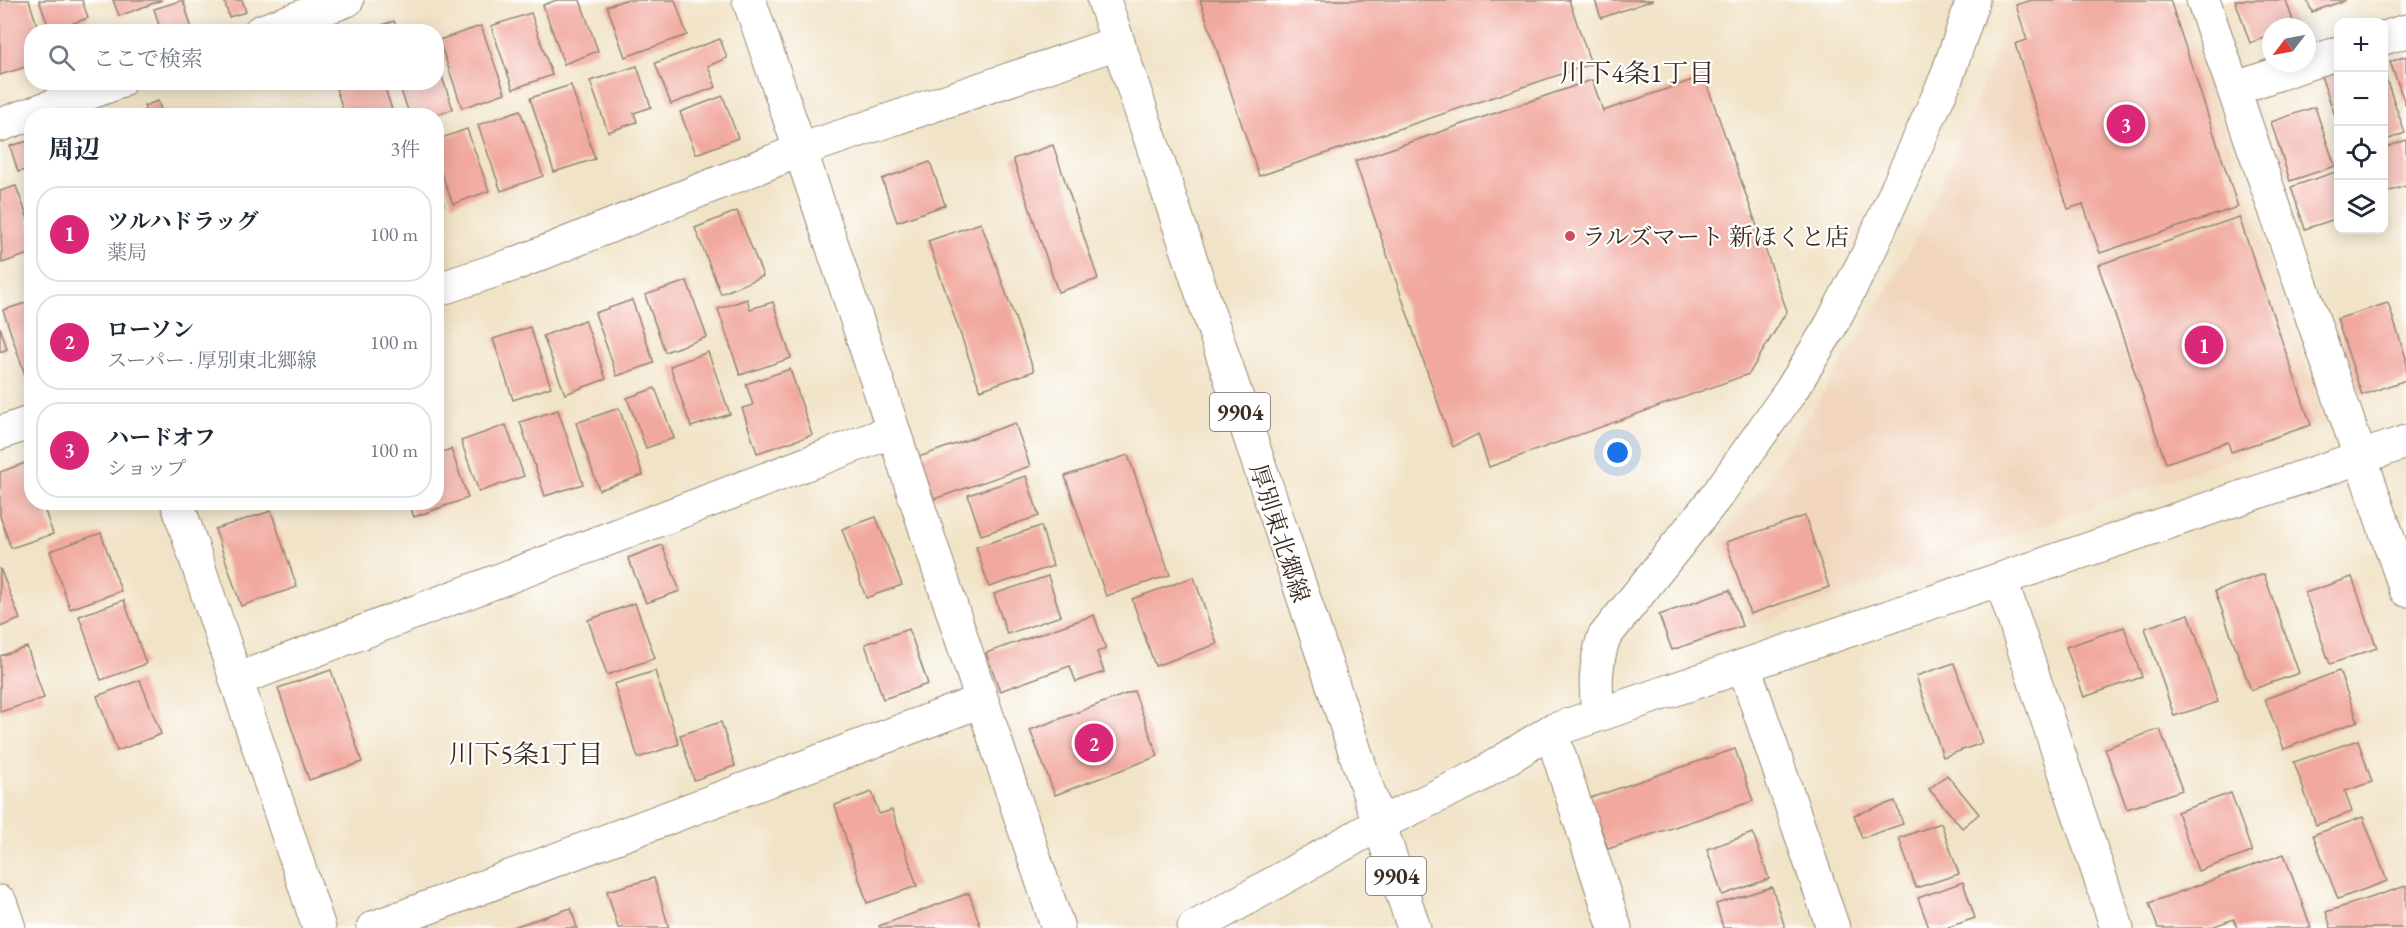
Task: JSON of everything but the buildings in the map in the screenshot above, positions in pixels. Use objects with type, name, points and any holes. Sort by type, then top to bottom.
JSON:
[{"type":"street","points":[[282,24],[347,0]]},
{"type":"street","points":[[749,0],[801,150],[981,701],[1058,928]]},
{"type":"street","name":"厚別東北郷線","points":[[1104,0],[1414,928]]},
{"type":"street","points":[[1598,714],[1596,660],[1604,637],[1718,494],[1792,389],[1830,327],[1868,254],[1946,79],[1973,0]]},
{"type":"street","points":[[2203,0],[2406,590]]},
{"type":"street","points":[[2388,37],[2406,30]]},
{"type":"street","points":[[444,287],[515,264],[801,150],[1117,43]]},
{"type":"street","points":[[2234,89],[2334,54]]},
{"type":"street","points":[[47,108],[97,90]]},
{"type":"street","points":[[0,125],[24,116]]},
{"type":"street","points":[[0,433],[24,425]]},
{"type":"street","points":[[236,680],[893,430]]},
{"type":"street","points":[[1194,928],[1379,824],[1477,777],[1551,731],[2406,442]]},
{"type":"street","points":[[180,510],[319,928]]},
{"type":"street","points":[[2001,580],[2117,928]]},
{"type":"street","points":[[1744,666],[1833,928]]},
{"type":"street","points":[[373,928],[981,701]]},
{"type":"street","points":[[1551,731],[1615,928]]},
{"type":"street","points":[[0,902],[9,928]]},
{"type":"shaded area","points":[[2013,0],[2179,0],[2326,425],[1751,626],[1718,539],[1765,484],[1877,308],[1919,234],[1969,123]]},
{"type":"place","name":"ハードオフ","points":[[2126,124]]},
{"type":"place","name":"ラルズマート 新ほくと店","points":[[1570,236]]},
{"type":"place","name":"ツルハドラッグ","points":[[2204,345]]},
{"type":"place","name":"ローソン","points":[[1094,743]]},
{"type":"district","name":"川下4条1丁目","points":[[1637,73]]},
{"type":"district","name":"川下5条1丁目","points":[[526,754]]}]
